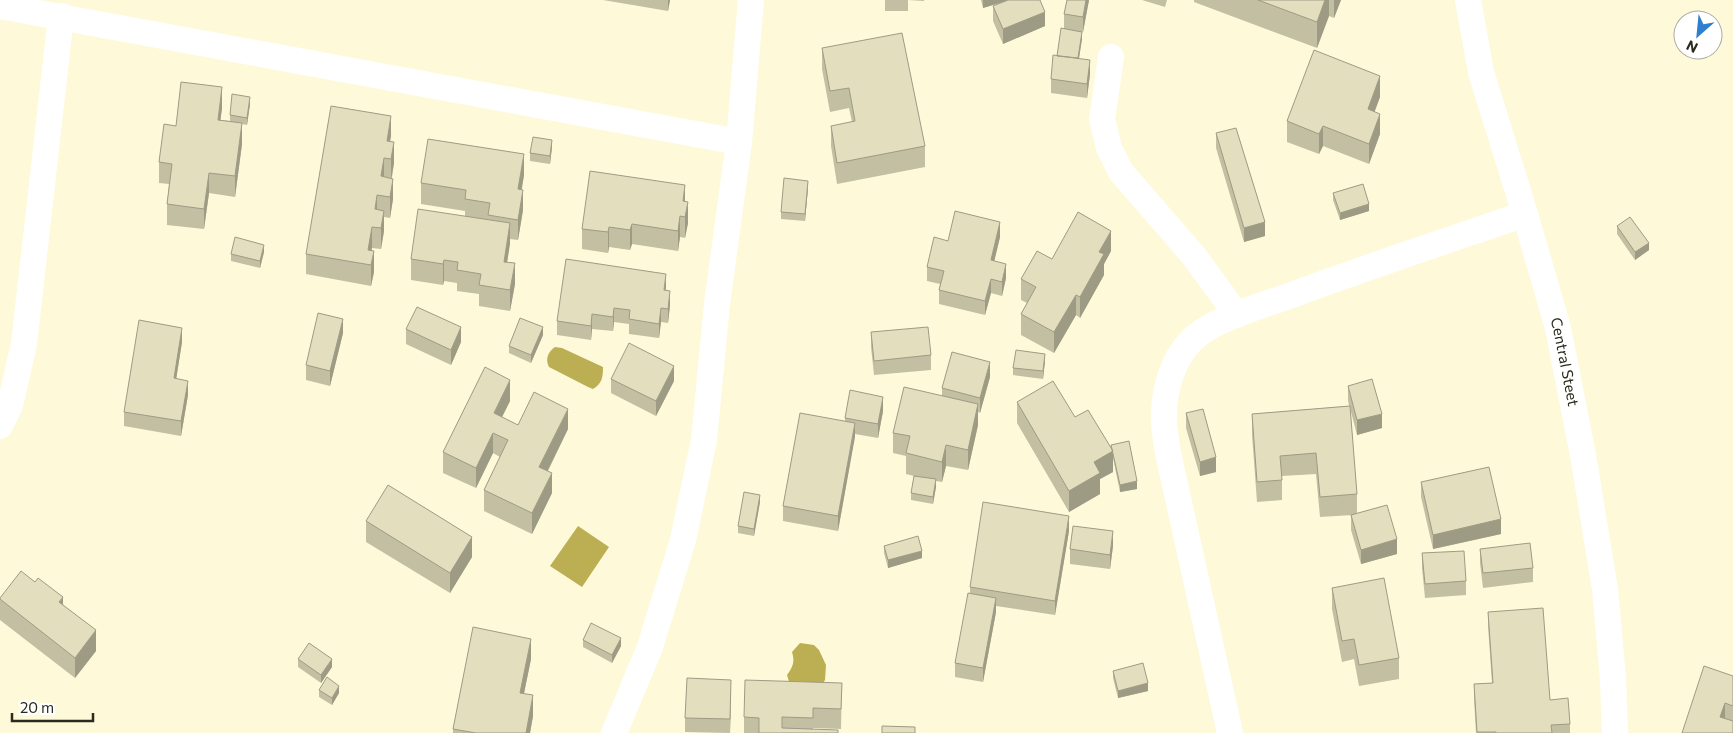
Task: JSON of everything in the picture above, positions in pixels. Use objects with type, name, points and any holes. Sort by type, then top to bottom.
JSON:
[{"type":"street","points":[[614,733],[650,647],[683,540],[704,440],[717,304],[739,142],[751,0]]},
{"type":"street","name":"Central Steet","points":[[1468,0],[1481,72],[1558,328],[1583,455],[1605,589],[1613,678],[1615,733]]},
{"type":"street","points":[[0,6],[739,142]]},
{"type":"street","points":[[0,426],[10,405],[24,344],[61,16]]},
{"type":"street","points":[[1111,56],[1102,119],[1109,148],[1121,172],[1194,256],[1237,315]]},
{"type":"street","points":[[1230,733],[1168,453],[1164,412],[1168,384],[1177,361],[1190,341],[1211,327],[1237,315],[1382,262],[1525,214]]},
{"type":"shaded area","points":[[555,347],[562,348],[603,367],[602,377],[598,385],[593,389],[549,367],[548,356]]},
{"type":"shaded area","points":[[578,526],[609,547],[582,587],[550,566]]},
{"type":"shaded area","points":[[800,643],[814,645],[819,650],[826,665],[825,680],[818,691],[790,685],[787,675],[793,664],[792,652]]},
{"type":"building","points":[[1008,0],[1040,0],[1045,12],[1003,29],[993,6]]},
{"type":"building","points":[[1067,0],[1086,0],[1083,17],[1064,14]]},
{"type":"building","points":[[1258,0],[1325,0],[1317,22]]},
{"type":"building","points":[[1061,28],[1082,32],[1078,58],[1057,56]]},
{"type":"building","points":[[902,33],[925,146],[837,163],[831,126],[855,121],[849,88],[830,91],[822,48]]},
{"type":"building","points":[[1314,50],[1380,76],[1368,109],[1380,114],[1369,144],[1323,126],[1319,134],[1287,121]]},
{"type":"building","points":[[1053,55],[1090,60],[1087,84],[1051,79]]},
{"type":"building","points":[[181,82],[222,87],[218,120],[242,123],[235,176],[209,173],[204,209],[167,204],[172,164],[159,162],[164,124],[176,126]]},
{"type":"building","points":[[232,94],[250,97],[247,118],[230,115]]},
{"type":"building","points":[[331,106],[391,116],[387,141],[394,142],[391,159],[384,158],[381,176],[393,179],[390,197],[377,195],[375,209],[384,211],[381,228],[372,227],[368,250],[374,251],[371,265],[306,254]]},
{"type":"building","points":[[1236,128],[1265,222],[1244,228],[1216,133]]},
{"type":"building","points":[[533,137],[552,140],[550,156],[530,153]]},
{"type":"building","points":[[428,139],[524,154],[518,189],[523,190],[518,220],[488,215],[490,203],[465,199],[466,190],[421,183]]},
{"type":"building","points":[[590,171],[685,185],[683,201],[688,202],[685,217],[680,216],[678,231],[632,224],[630,230],[609,227],[608,232],[582,229]]},
{"type":"building","points":[[784,178],[808,181],[805,214],[781,212]]},
{"type":"building","points":[[1363,184],[1369,204],[1340,213],[1333,193]]},
{"type":"building","points":[[418,209],[510,223],[504,262],[515,263],[510,290],[479,285],[481,274],[457,270],[458,262],[444,260],[443,264],[411,259]]},
{"type":"building","points":[[955,211],[1000,222],[991,260],[1006,264],[1002,282],[991,279],[985,301],[939,290],[944,271],[927,267],[934,237],[948,241]]},
{"type":"building","points":[[1078,212],[1111,231],[1099,252],[1104,254],[1080,297],[1076,295],[1054,332],[1021,314],[1036,287],[1021,279],[1037,251],[1052,259]]},
{"type":"building","points":[[1630,217],[1649,243],[1635,252],[1617,226]]},
{"type":"building","points":[[235,237],[264,245],[260,261],[231,254]]},
{"type":"building","points":[[566,259],[666,274],[664,290],[670,291],[668,309],[661,308],[659,324],[629,319],[630,310],[614,308],[613,317],[592,314],[591,326],[557,321]]},
{"type":"building","points":[[417,307],[461,327],[451,350],[406,329]]},
{"type":"building","points":[[318,313],[343,319],[330,371],[306,365]]},
{"type":"building","points":[[520,318],[543,327],[531,355],[509,346]]},
{"type":"building","points":[[139,320],[182,328],[174,378],[188,381],[181,421],[124,412]]},
{"type":"building","points":[[928,327],[931,355],[874,361],[871,332]]},
{"type":"building","points":[[629,343],[674,366],[656,401],[611,379]]},
{"type":"building","points":[[1016,350],[1045,354],[1043,371],[1013,368]]},
{"type":"building","points":[[952,352],[990,362],[980,398],[942,388]]},
{"type":"building","points":[[485,367],[510,380],[494,413],[518,425],[534,392],[568,409],[539,467],[552,473],[532,513],[484,490],[508,440],[493,433],[476,468],[443,452]]},
{"type":"building","points":[[1372,379],[1382,414],[1357,420],[1348,386]]},
{"type":"building","points":[[1053,381],[1075,417],[1088,410],[1113,451],[1094,462],[1100,473],[1069,491],[1017,402]]},
{"type":"building","points":[[904,387],[978,404],[968,450],[946,445],[942,462],[906,453],[910,436],[893,433]]},
{"type":"building","points":[[850,390],[883,397],[878,424],[845,418]]},
{"type":"building","points":[[1350,406],[1357,494],[1320,497],[1316,453],[1280,456],[1282,480],[1257,482],[1252,414]]},
{"type":"building","points":[[1203,409],[1216,457],[1200,462],[1186,413]]},
{"type":"building","points":[[800,413],[855,423],[838,516],[783,506]]},
{"type":"building","points":[[1129,441],[1137,481],[1120,485],[1111,445]]},
{"type":"building","points":[[1489,467],[1501,519],[1433,535],[1421,482]]},
{"type":"building","points":[[914,476],[936,479],[933,497],[911,493]]},
{"type":"building","points":[[388,485],[472,537],[450,573],[366,521]]},
{"type":"building","points":[[744,492],[760,495],[754,529],[738,526]]},
{"type":"building","points":[[983,502],[1069,516],[1055,601],[970,587]]},
{"type":"building","points":[[1387,505],[1397,539],[1361,550],[1351,515]]},
{"type":"building","points":[[1073,526],[1113,531],[1110,555],[1070,549]]},
{"type":"building","points":[[918,536],[922,551],[888,560],[884,546]]},
{"type":"building","points":[[1530,543],[1533,568],[1483,573],[1480,549]]},
{"type":"building","points":[[1464,551],[1466,581],[1425,584],[1422,553]]},
{"type":"building","points":[[21,571],[35,582],[38,578],[63,597],[59,602],[96,630],[75,658],[0,599]]},
{"type":"building","points":[[1384,578],[1399,658],[1359,665],[1354,639],[1342,641],[1332,588]]},
{"type":"building","points":[[968,593],[996,598],[983,668],[955,663]]},
{"type":"building","points":[[1543,608],[1550,700],[1568,698],[1570,724],[1551,725],[1552,733],[1477,732],[1474,684],[1493,683],[1488,612]]},
{"type":"building","points":[[591,623],[621,638],[612,655],[583,640]]},
{"type":"building","points":[[473,627],[531,639],[520,693],[533,695],[526,733],[476,733],[453,729]]},
{"type":"building","points":[[309,643],[332,659],[321,675],[298,659]]},
{"type":"building","points":[[1143,663],[1148,683],[1118,691],[1113,671]]},
{"type":"building","points":[[1704,666],[1733,676],[1733,706],[1725,703],[1720,717],[1733,721],[1733,733],[1682,733]]},
{"type":"building","points":[[327,677],[339,686],[332,698],[319,690]]},
{"type":"building","points":[[687,678],[731,680],[730,719],[685,718]]},
{"type":"building","points":[[745,680],[842,683],[841,709],[813,708],[813,718],[782,717],[782,728],[838,730],[838,733],[759,733],[759,718],[744,717]]},
{"type":"building","points":[[882,726],[915,727],[915,733],[882,733]]}]
